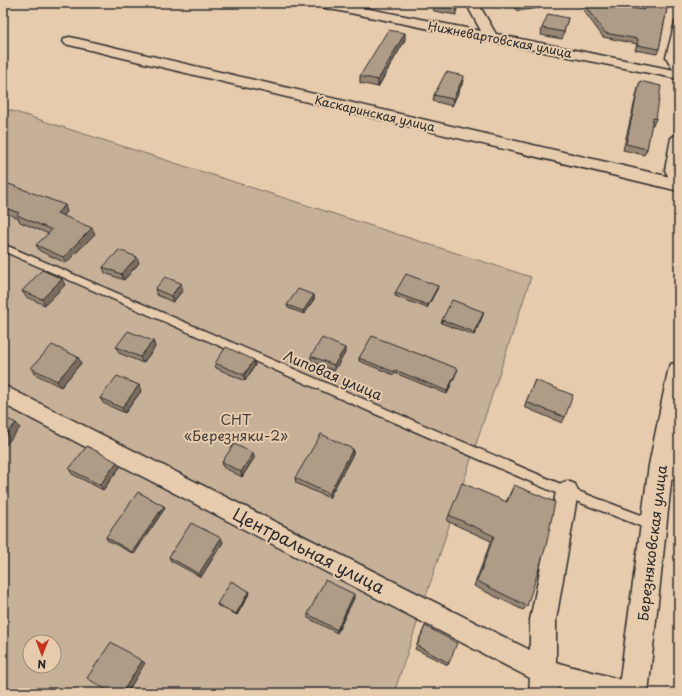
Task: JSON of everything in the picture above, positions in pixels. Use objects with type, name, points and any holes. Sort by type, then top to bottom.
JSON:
[{"type":"street","name":"Нижневартовская улица","points":[[320,3],[679,74]]},
{"type":"street","points":[[472,3],[491,37]]},
{"type":"street","name":"Каскаринская улица","points":[[70,41],[678,185]]},
{"type":"street","name":"Березняковская улица","points":[[634,693],[653,525],[670,468],[679,371]]},
{"type":"street","name":"Центральная улица","points":[[3,394],[542,681],[579,683],[620,693]]},
{"type":"street","points":[[542,681],[543,620],[567,492]]},
{"type":"lane","points":[[678,22],[670,57],[679,74]]},
{"type":"lane","points":[[675,138],[669,170],[678,185]]},
{"type":"lane","name":"Липовая улица","points":[[3,247],[567,492],[653,525]]},
{"type":"green space","name":"СНТ «Березняки-2»","points":[[3,108],[531,277],[394,693],[3,693]]},
{"type":"building","points":[[434,3],[454,3],[457,9],[435,5]]},
{"type":"building","points":[[515,3],[539,3],[540,5],[518,7]]},
{"type":"building","points":[[583,3],[607,3],[644,10],[646,3],[668,3],[659,49],[637,45],[638,39],[605,33]]},
{"type":"building","points":[[548,14],[568,18],[564,32],[542,28]]},
{"type":"building","points":[[388,30],[405,33],[378,80],[360,76]]},
{"type":"building","points":[[446,72],[464,76],[453,99],[434,95]]},
{"type":"building","points":[[640,81],[661,86],[656,119],[653,118],[647,149],[626,144]]},
{"type":"building","points":[[9,184],[65,205],[57,213],[92,228],[63,257],[36,245],[52,230],[17,215],[19,213],[3,207],[3,189]]},
{"type":"building","points":[[119,250],[137,257],[121,274],[103,267]]},
{"type":"building","points":[[42,270],[62,279],[42,299],[22,291]]},
{"type":"building","points":[[406,274],[438,286],[428,305],[395,293]]},
{"type":"building","points":[[165,277],[181,283],[171,296],[155,289]]},
{"type":"building","points":[[298,289],[314,295],[303,311],[287,305]]},
{"type":"building","points":[[452,300],[484,312],[474,332],[442,320]]},
{"type":"building","points":[[128,331],[153,341],[140,357],[116,347]]},
{"type":"building","points":[[372,336],[458,369],[447,391],[395,370],[394,372],[359,358]]},
{"type":"building","points":[[322,338],[345,348],[334,365],[311,356]]},
{"type":"building","points":[[52,345],[78,357],[57,381],[31,368]]},
{"type":"building","points":[[226,347],[254,360],[244,375],[215,363]]},
{"type":"building","points":[[117,376],[139,385],[122,408],[100,398]]},
{"type":"building","points":[[535,380],[573,395],[565,417],[526,402]]},
{"type":"building","points":[[3,417],[16,423],[3,438]]},
{"type":"building","points":[[321,434],[353,449],[329,494],[295,478]]},
{"type":"building","points":[[234,444],[253,453],[241,472],[222,462]]},
{"type":"building","points":[[87,446],[117,462],[100,485],[69,469]]},
{"type":"building","points":[[462,483],[507,502],[514,485],[555,502],[546,546],[527,606],[477,581],[494,536],[449,515]]},
{"type":"building","points":[[138,492],[164,506],[132,552],[106,537]]},
{"type":"building","points":[[191,523],[221,538],[199,574],[169,557]]},
{"type":"building","points":[[325,580],[354,594],[337,630],[308,614]]},
{"type":"building","points":[[231,581],[249,591],[236,614],[217,604]]},
{"type":"building","points":[[425,626],[457,643],[449,663],[417,646]]},
{"type":"building","points":[[111,642],[142,661],[122,693],[111,693],[87,678]]},
{"type":"building","points":[[408,690],[414,693],[407,693]]}]
